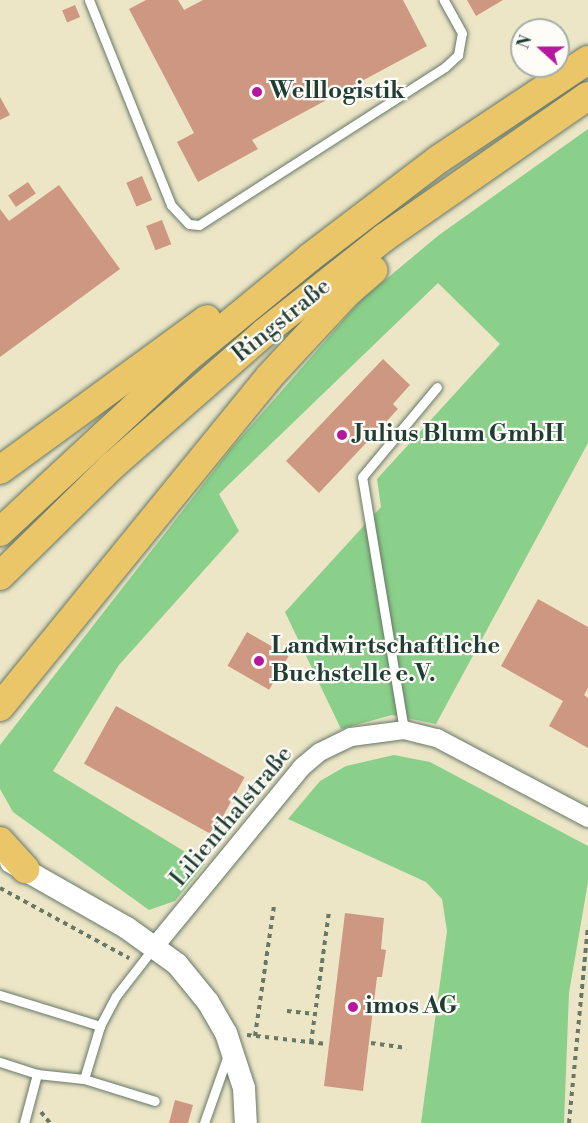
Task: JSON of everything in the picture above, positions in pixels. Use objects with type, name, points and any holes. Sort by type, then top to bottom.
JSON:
[{"type":"highway","name":"Ringstraße","points":[[0,532],[185,360],[309,258],[439,159],[588,60]]},
{"type":"highway","name":"Ringstraße","points":[[0,576],[112,466],[265,332],[486,165],[588,96]]},
{"type":"highway","points":[[0,707],[269,377],[346,292],[450,208],[486,165]]},
{"type":"highway","points":[[0,471],[282,262],[309,258]]},
{"type":"highway","points":[[0,841],[25,869]]},
{"type":"street","name":"Lilienthalstraße","points":[[154,946],[302,767],[320,752],[351,737],[404,730],[437,738],[475,756],[588,818]]},
{"type":"street","points":[[0,856],[154,946],[193,981],[239,1042],[248,1110]]},
{"type":"lane","points":[[89,0],[171,205],[189,224],[200,225],[445,67],[458,56],[462,33],[444,0]]},
{"type":"lane","points":[[404,730],[362,477],[437,387]]},
{"type":"lane","points":[[84,1079],[100,1026],[139,965],[154,946]]},
{"type":"lane","points":[[0,995],[100,1026]]},
{"type":"lane","points":[[204,1123],[220,1070],[239,1042]]},
{"type":"lane","points":[[0,1062],[37,1074],[84,1079],[155,1101]]},
{"type":"lane","points":[[24,1123],[37,1074]]},
{"type":"path","points":[[0,888],[139,965]]},
{"type":"path","points":[[255,1036],[274,905]]},
{"type":"path","points":[[311,1042],[329,911]]},
{"type":"path","points":[[569,1123],[588,926]]},
{"type":"path","points":[[287,1011],[315,1014]]},
{"type":"path","points":[[239,1042],[255,1036],[326,1044]]},
{"type":"path","points":[[371,1043],[407,1048]]},
{"type":"green space","points":[[588,129],[588,443],[436,724],[392,715],[341,729],[285,612],[381,507],[377,479],[500,344],[438,283],[219,494],[239,531],[119,665],[53,771],[205,864],[175,901],[149,910],[13,812],[0,789],[0,745],[230,450],[361,300],[439,235]]},
{"type":"green space","points":[[394,755],[430,762],[588,846],[588,882],[569,993],[564,1123],[421,1123],[447,931],[442,899],[426,882],[288,819],[320,781],[346,766]]},
{"type":"building","name":"Welllogistik","points":[[146,0],[178,0],[184,10],[203,0],[403,0],[427,46],[252,140],[258,149],[198,182],[177,142],[194,133],[129,9]]},
{"type":"building","points":[[467,0],[503,0],[476,16]]},
{"type":"building","points":[[75,5],[80,17],[67,22],[62,10]]},
{"type":"building","points":[[0,97],[10,115],[0,120]]},
{"type":"building","points":[[142,176],[152,200],[137,207],[126,183]]},
{"type":"building","points":[[28,182],[36,194],[16,207],[8,195]]},
{"type":"building","points":[[59,185],[120,269],[0,357],[0,209],[9,221]]},
{"type":"building","points":[[162,220],[171,244],[155,250],[146,226]]},
{"type":"building","name":"Julius Blum GmbH","points":[[383,359],[410,385],[393,404],[398,409],[319,493],[286,461]]},
{"type":"building","points":[[538,599],[588,627],[588,688],[584,695],[588,698],[588,748],[549,726],[563,701],[501,666]]},
{"type":"building","name":"Landwirtschaftliche Buchstelle e.V.","points":[[247,632],[289,656],[269,690],[227,666]]},
{"type":"building","points":[[116,706],[245,777],[213,835],[84,764]]},
{"type":"building","name":"imos AG","points":[[345,913],[384,918],[381,949],[386,950],[382,977],[377,977],[363,1091],[324,1086]]},
{"type":"building","points":[[175,1100],[193,1105],[188,1123],[169,1123]]},
{"type":"place","name":"Welllogistik","points":[[257,92]]},
{"type":"place","name":"Julius Blum GmbH","points":[[342,435]]},
{"type":"place","name":"Landwirtschaftliche Buchstelle e.V.","points":[[259,661]]},
{"type":"place","name":"imos AG","points":[[353,1007]]}]
